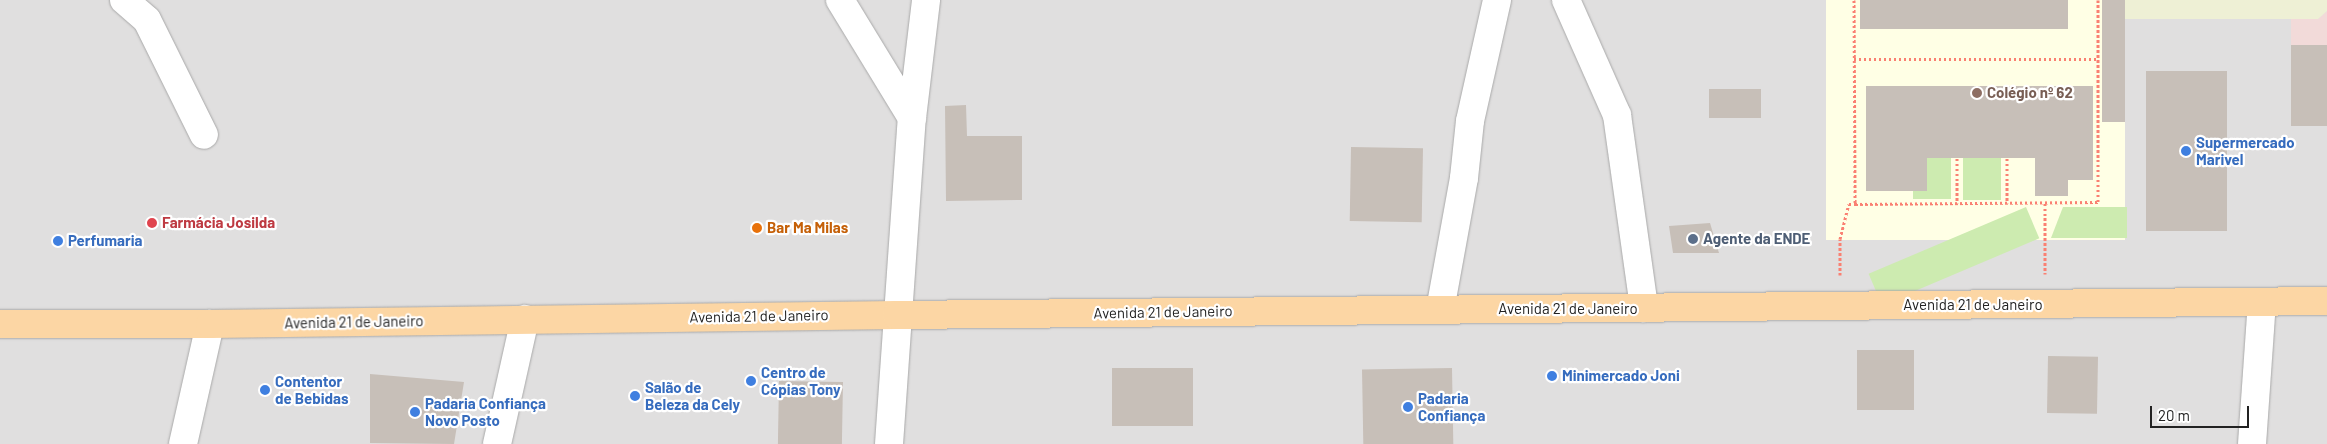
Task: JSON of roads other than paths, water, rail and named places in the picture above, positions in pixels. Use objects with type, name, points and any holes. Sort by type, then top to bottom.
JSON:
[{"type":"main road","name":"Avenida 21 de Janeiro","points":[[0,324],[210,324],[897,314],[2327,301]]},
{"type":"street","points":[[124,0],[146,10],[204,135]]},
{"type":"street","points":[[840,0],[912,118]]},
{"type":"street","points":[[889,444],[912,118],[926,0]]},
{"type":"street","points":[[1440,310],[1464,178],[1470,120],[1497,0]]},
{"type":"street","points":[[1566,0],[1617,114],[1644,308]]},
{"type":"street","points":[[2252,444],[2262,302]]},
{"type":"street","points":[[497,444],[525,320]]},
{"type":"street","points":[[183,444],[210,324]]},
{"type":"place","name":"Colégio nº 62","points":[[1977,93]]},
{"type":"place","name":"Supermercado Marivel","points":[[2186,151]]},
{"type":"place","name":"Farmácia Josilda","points":[[152,223]]},
{"type":"place","name":"Bar Ma Milas","points":[[757,228]]},
{"type":"place","name":"Agente da ENDE","points":[[1693,239]]},
{"type":"place","name":"Perfumaria","points":[[58,241]]},
{"type":"place","name":"Minimercado Joni","points":[[1552,376]]},
{"type":"place","name":"Centro de Cópias Tony","points":[[751,381]]},
{"type":"place","name":"Contentor de Bebidas","points":[[265,390]]},
{"type":"place","name":"Salão de Beleza da Cely","points":[[635,396]]},
{"type":"place","name":"Padaria Confiança","points":[[1408,407]]},
{"type":"place","name":"Padaria Confiança Novo Posto","points":[[415,412]]}]
